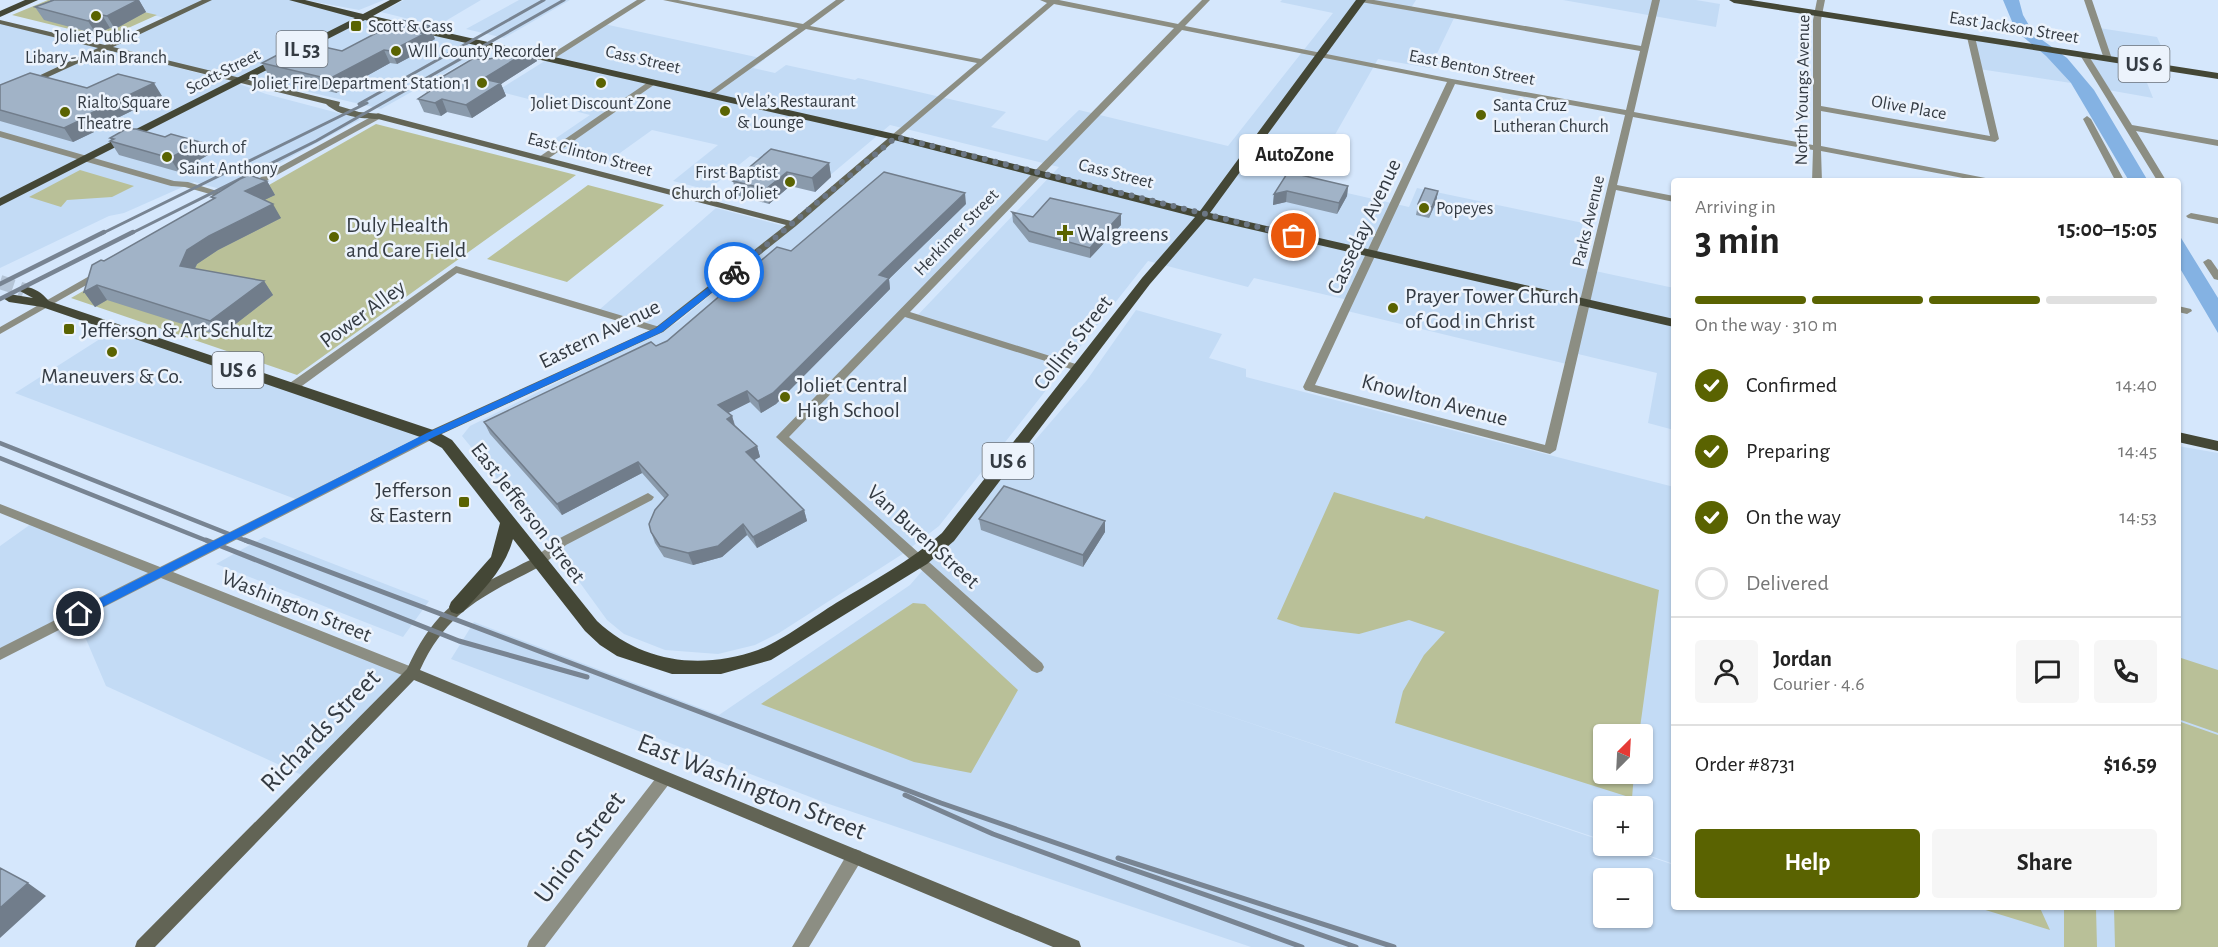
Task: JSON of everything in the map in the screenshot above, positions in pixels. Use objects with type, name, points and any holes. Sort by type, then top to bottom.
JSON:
[{"type":"main road","points":[[0,14],[33,0]]},
{"type":"main road","name":"Cass Street","points":[[294,0],[435,32],[489,47],[549,58],[896,137],[1203,215],[1671,322]]},
{"type":"main road","name":"Scott Street","points":[[0,203],[397,0]]},
{"type":"main road","name":"Collins Street","points":[[765,655],[921,560],[948,537],[1146,282],[1203,215],[1361,0]]},
{"type":"main road","name":"East Jackson Street","points":[[1734,0],[2218,76]]},
{"type":"main road","name":"East Jefferson Street","points":[[24,290],[36,294],[44,304]]},
{"type":"main road","name":"East Jefferson Street","points":[[9,298],[44,304],[431,435],[447,444],[538,562],[606,640],[640,659],[672,667],[706,669],[738,664],[765,655]]},
{"type":"main road","points":[[2181,438],[2218,446]]},
{"type":"main road","points":[[457,607],[494,567],[505,547],[508,523]]},
{"type":"street","points":[[0,97],[208,0]]},
{"type":"street","points":[[549,58],[642,0]]},
{"type":"street","points":[[667,0],[983,62]]},
{"type":"street","points":[[711,95],[840,0]]},
{"type":"street","name":"East Benton Street","points":[[1044,0],[1452,81],[1979,178]]},
{"type":"street","name":"Herkimer Street","points":[[782,437],[1206,0]]},
{"type":"street","points":[[1361,0],[1645,49]]},
{"type":"street","name":"Parks Avenue","points":[[1550,450],[1656,0]]},
{"type":"street","name":"North Youngs Avenue","points":[[1817,178],[1821,0]]},
{"type":"street","points":[[2088,0],[2108,59]]},
{"type":"street","name":"Eastern Avenue","points":[[0,654],[431,435],[659,330],[793,224],[1054,1]]},
{"type":"street","name":"East Clinton Street","points":[[0,22],[330,104],[366,117],[378,116],[793,224]]},
{"type":"street","name":"Olive Place","points":[[1817,108],[1995,140],[1971,38]]},
{"type":"street","points":[[2084,55],[2132,128],[2161,178]]},
{"type":"street","name":"Casseday Avenue","points":[[1309,387],[1452,81]]},
{"type":"street","points":[[542,159],[654,82]]},
{"type":"street","points":[[174,184],[176,189],[221,202],[378,116]]},
{"type":"street","points":[[2087,120],[2119,178]]},
{"type":"street","points":[[2132,128],[2218,143]]},
{"type":"street","points":[[0,134],[174,184],[185,184],[231,197]]},
{"type":"street","points":[[1612,187],[1671,198]]},
{"type":"street","points":[[2191,216],[2218,222]]},
{"type":"street","points":[[2208,262],[2218,277]]},
{"type":"street","points":[[0,330],[108,268]]},
{"type":"street","name":"Power Alley","points":[[291,388],[456,269],[659,330]]},
{"type":"street","points":[[903,313],[1078,368]]},
{"type":"street","name":"Knowlton Avenue","points":[[1309,387],[1550,450]]},
{"type":"street","name":"Van Buren Street","points":[[782,437],[1038,667]]},
{"type":"street","points":[[538,562],[562,543],[648,497]]},
{"type":"street","name":"Washington Street","points":[[0,508],[411,673]]},
{"type":"street","name":"Richards Street","points":[[143,947],[411,673],[428,635],[440,620],[457,607],[538,562]]},
{"type":"street","name":"East Washington Street","points":[[411,673],[855,856],[1056,944],[1073,947]]},
{"type":"street","name":"Union Street","points":[[535,947],[664,779]]},
{"type":"street","points":[[800,947],[855,856]]},
{"type":"shaded area","points":[[92,0],[291,0],[488,49],[381,109],[275,84],[240,81],[106,48],[169,19]]},
{"type":"shaded area","points":[[305,0],[384,0],[359,10]]},
{"type":"shaded area","points":[[404,0],[481,0],[437,26],[381,12]]},
{"type":"shaded area","points":[[519,0],[570,0],[504,38],[466,29]]},
{"type":"shaded area","points":[[1282,0],[1416,0],[1411,8],[1455,16],[1430,68],[1378,59],[1307,184],[1409,207],[1417,188],[1583,223],[1572,266],[1671,287],[1671,429],[1648,423],[1657,373],[1578,354],[1575,366],[1343,310],[1348,300],[1254,278],[1248,287],[1148,261],[939,526],[901,555],[779,633],[755,645],[718,654],[665,650],[624,634],[607,620],[562,558],[462,436],[470,426],[678,322],[896,140],[1033,174],[898,314],[914,319],[1059,167],[890,125],[828,177],[750,156],[708,190],[673,181],[718,145],[652,130],[606,163],[543,147],[590,115],[497,91],[604,24],[765,59],[753,68],[775,73],[786,65],[855,80],[858,78],[1006,112],[991,127],[1047,141],[1079,110],[1228,146],[1333,13],[1280,2]]},
{"type":"shaded area","points":[[1563,0],[1696,0],[1720,4],[1716,27]]},
{"type":"shaded area","points":[[0,22],[237,83],[266,94],[361,119],[228,191],[194,182],[124,213],[109,216],[0,268]]},
{"type":"shaded area","points":[[2099,28],[2157,37],[2171,68],[2109,58]]},
{"type":"shaded area","points":[[1971,37],[2034,46],[2071,83],[1979,69]]},
{"type":"shaded area","points":[[2086,56],[2140,65],[2153,98],[2108,90]]},
{"type":"shaded area","points":[[716,208],[788,227],[659,328],[599,310]]},
{"type":"shaded area","points":[[1136,310],[1222,334],[1209,358],[1246,369],[1246,377],[1671,486],[1671,863],[1650,856],[1653,856],[1653,796],[1593,796],[1593,837],[1145,688],[1593,838],[1593,856],[1647,856],[1671,864],[1671,910],[2181,910],[2181,447],[2218,453],[2218,947],[1251,947],[826,803],[451,659],[474,622],[719,715],[910,585],[1087,380]]},
{"type":"shaded area","points":[[114,330],[426,436],[298,500],[15,393]]},
{"type":"shaded area","points":[[31,524],[407,674],[306,777],[106,686],[77,618],[0,656],[0,546]]},
{"type":"shaded area","points":[[264,537],[429,601],[403,637],[216,564]]},
{"type":"green space","name":"Joliet Public Libary - Main Branch","points":[[48,0],[92,0],[157,15],[106,38],[12,15]]},
{"type":"green space","name":"Duly Health and Care Field","points":[[376,124],[576,175],[297,375],[71,298]]},
{"type":"green space","points":[[80,170],[134,186],[112,197],[67,200],[61,207],[29,197]]},
{"type":"green space","points":[[588,185],[664,205],[567,282],[487,259]]},
{"type":"green space","points":[[1334,492],[1424,519],[1426,516],[1659,590],[1641,724],[1593,724],[1593,784],[1633,784],[1632,796],[1626,796],[1395,723],[1403,691],[1424,655],[1445,632],[1409,620],[1359,634],[1301,627],[1277,619]]},
{"type":"green space","points":[[913,603],[925,604],[1018,690],[971,773],[914,762],[761,704]]},
{"type":"green space","points":[[2181,658],[2218,670],[2218,733],[2181,720]]},
{"type":"green space","points":[[2181,722],[2218,735],[2218,947],[2115,947],[2114,910],[2181,910]]},
{"type":"green space","points":[[1985,910],[2041,910],[2050,930]]},
{"type":"green space","points":[[2064,910],[2096,910],[2097,947],[2064,947]]},
{"type":"water","points":[[2003,0],[2019,0],[2023,15],[2034,34],[2067,58],[2094,90],[2146,178],[2127,178],[2071,83],[2046,56],[2016,31]]},
{"type":"water","points":[[2181,238],[2218,298],[2218,333],[2181,270]]},
{"type":"building","points":[[54,0],[138,0],[107,16],[102,15],[88,21],[35,7]]},
{"type":"building","points":[[401,20],[430,26],[418,32],[424,34],[391,51],[384,50],[329,79],[262,63],[302,42],[342,51]]},
{"type":"building","points":[[533,48],[483,79],[501,83],[466,105],[442,99],[435,103],[418,99],[433,89],[425,87],[474,58],[483,60],[494,58],[508,50]]},
{"type":"building","points":[[30,73],[87,88],[118,74],[154,83],[64,128],[0,110],[0,85]]},
{"type":"building","points":[[126,129],[136,129],[165,137],[171,134],[200,142],[170,158],[110,141],[114,139],[110,138]]},
{"type":"building","points":[[771,149],[829,163],[812,178],[787,172],[766,189],[733,181]]},
{"type":"building","name":"Joliet Central High School","points":[[884,172],[965,193],[879,275],[889,278],[773,393],[758,401],[747,391],[718,405],[732,416],[727,419],[757,446],[746,452],[804,510],[753,537],[743,524],[718,546],[688,553],[660,546],[649,524],[655,510],[668,495],[638,462],[557,504],[484,422],[651,342],[656,346],[667,341],[777,247],[791,251]]},
{"type":"building","points":[[1288,172],[1348,186],[1339,203],[1287,191],[1274,194]]},
{"type":"building","name":"Duly Health and Care Field","points":[[249,175],[267,181],[245,191],[273,204],[209,236],[187,250],[180,266],[264,281],[210,321],[97,285],[84,292],[92,265],[101,260],[104,261],[215,198],[211,197]]},
{"type":"building","points":[[1425,188],[1438,191],[1432,207],[1418,204]]},
{"type":"building","name":"Walgreens","points":[[1050,198],[1121,214],[1090,248],[1029,231],[1012,212],[1033,217]]},
{"type":"building","points":[[1004,486],[1105,521],[1083,555],[979,519]]},
{"type":"building","points":[[0,868],[28,883],[0,908]]},
{"type":"tunnel","points":[[0,282],[24,290]]},
{"type":"railway","points":[[359,104],[544,0]]},
{"type":"railway","points":[[130,234],[316,141],[564,0]]},
{"type":"railway","points":[[101,234],[367,103]]},
{"type":"railway","points":[[0,284],[104,232]]},
{"type":"railway","points":[[0,299],[133,232]]},
{"type":"railway","points":[[0,443],[249,542]]},
{"type":"railway","points":[[0,458],[210,542]]},
{"type":"railway","points":[[206,540],[459,641],[587,677]]},
{"type":"railway","points":[[245,540],[941,803],[1356,947]]},
{"type":"railway","points":[[905,795],[993,834],[1302,947]]},
{"type":"railway","points":[[1118,858],[1394,947]]},
{"type":"way so far","points":[[734,272],[896,137],[1294,236]]},
{"type":"place","name":"Joliet Public Libary - Main Branch","points":[[96,16]]},
{"type":"place","name":"Scott & Cass","points":[[356,26]]},
{"type":"place","name":"WIll County Recorder","points":[[396,51]]},
{"type":"place","name":"Joliet Fire Department Station 1","points":[[482,83]]},
{"type":"place","name":"Joliet Discount Zone","points":[[601,83]]},
{"type":"place","name":"Vela’s Restaurant & Lounge","points":[[725,111]]},
{"type":"place","name":"Rialto Square Theatre","points":[[65,112]]},
{"type":"place","name":"Santa Cruz Lutheran Church","points":[[1481,115]]},
{"type":"place","name":"Church of Saint Anthony","points":[[167,157]]},
{"type":"place","name":"First Baptist Church of Joliet","points":[[790,182]]},
{"type":"place","name":"Popeyes","points":[[1424,208]]},
{"type":"place","name":"Walgreens","points":[[1065,233]]},
{"type":"place","name":"AutoZone","points":[[1294,236]]},
{"type":"place","name":"Duly Health and Care Field","points":[[334,237]]},
{"type":"place","name":"Prayer Tower Church of God in Christ","points":[[1393,308]]},
{"type":"place","name":"Jefferson & Art Schultz","points":[[69,329]]},
{"type":"place","name":"Maneuvers & Co.","points":[[112,352]]},
{"type":"place","name":"Joliet Central High School","points":[[785,397]]},
{"type":"place","name":"Jefferson & Eastern","points":[[464,502]]},
{"type":"route","points":[[79,614],[431,435],[659,330],[734,272]]}]
